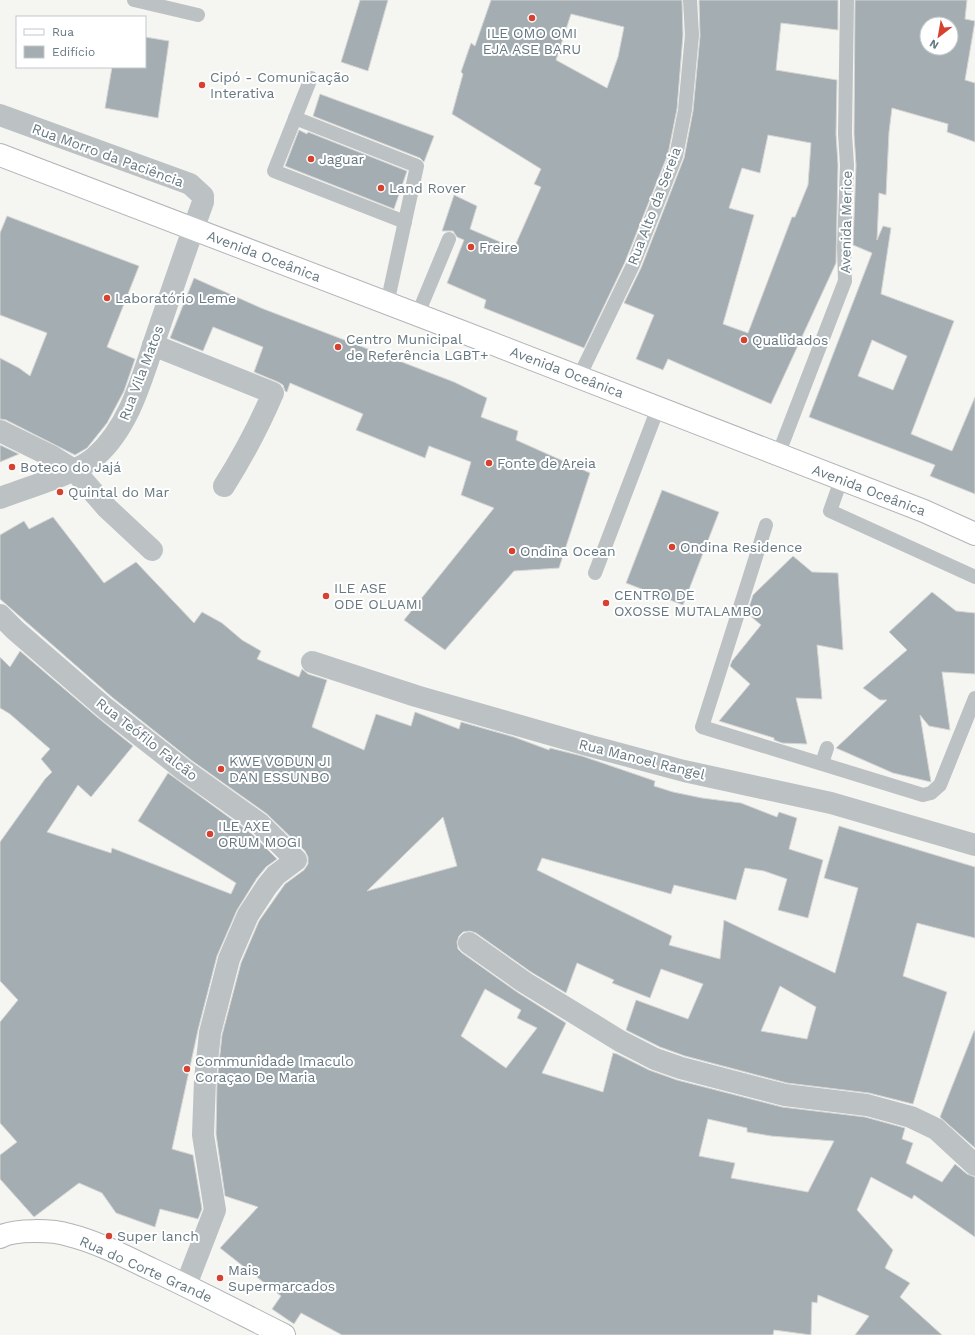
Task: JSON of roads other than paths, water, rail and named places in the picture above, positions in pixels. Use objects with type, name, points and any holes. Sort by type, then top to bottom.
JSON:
[{"type":"main road","name":"Avenida Oceânica","points":[[1,157],[579,377],[778,456],[924,511],[975,534]]},
{"type":"main road","name":"Rua do Corte Grande","points":[[0,1237],[6,1234],[46,1231],[68,1234],[126,1257],[186,1285],[284,1335]]},
{"type":"street","name":"Rua Morro da Paciência","points":[[0,115],[190,184],[203,196],[203,202],[193,229]]},
{"type":"street","name":"Rua Vila Matos","points":[[0,498],[74,470],[98,454],[109,444],[122,423],[136,392],[193,229]]},
{"type":"street","points":[[153,345],[272,393],[260,425],[224,486]]},
{"type":"street","points":[[0,431],[53,457],[74,470],[107,508],[152,550]]},
{"type":"street","name":"Rua Teófilo Falcão","points":[[0,614],[14,630],[105,708],[184,770],[260,824],[296,860],[276,875],[267,886],[248,915],[229,959],[210,1033],[205,1080],[203,1135],[215,1210],[186,1285]]},
{"type":"street","name":"Rua Manoel Rangel","points":[[312,662],[416,696],[587,746],[684,771],[831,803],[975,845]]},
{"type":"street","points":[[469,943],[524,982],[620,1041],[655,1058],[681,1068],[785,1095],[867,1105],[911,1117],[936,1129],[975,1165]]},
{"type":"lane","points":[[134,0],[198,15]]},
{"type":"lane","name":"Rua Alto da Sereia","points":[[579,377],[633,265],[676,156],[685,110],[692,35],[690,0]]},
{"type":"lane","name":"Avenida Merice","points":[[778,456],[845,281],[844,247],[847,165],[845,127],[848,0]]},
{"type":"lane","points":[[311,78],[274,172],[405,222]]},
{"type":"lane","points":[[295,118],[417,166],[388,304]]},
{"type":"lane","points":[[418,316],[449,239]]},
{"type":"lane","points":[[595,573],[658,408]]},
{"type":"lane","points":[[841,480],[830,512],[975,577]]},
{"type":"lane","points":[[766,525],[702,727],[822,763],[916,794],[924,795],[931,793],[940,785],[975,698]]},
{"type":"lane","points":[[822,763],[827,748]]},
{"type":"place","name":"ILE OMO OMI EJA ASE BARU","points":[[532,18]]},
{"type":"place","name":"Cipó - Comunicação Interativa","points":[[202,85]]},
{"type":"place","name":"Jaguar","points":[[311,159]]},
{"type":"place","name":"Land Rover","points":[[381,188]]},
{"type":"place","name":"Freire","points":[[471,247]]},
{"type":"place","name":"Laboratório Leme","points":[[107,298]]},
{"type":"place","name":"Qualidados","points":[[744,340]]},
{"type":"place","name":"Centro Municipal de Referência LGBT+","points":[[338,347]]},
{"type":"place","name":"Fonte de Areia","points":[[489,463]]},
{"type":"place","name":"Boteco do Jajá","points":[[12,467]]},
{"type":"place","name":"Quintal do Mar","points":[[60,492]]},
{"type":"place","name":"Ondina Residence","points":[[672,547]]},
{"type":"place","name":"Ondina Ocean","points":[[512,551]]},
{"type":"place","name":"ILE ASE ODE OLUAMI","points":[[326,596]]},
{"type":"place","name":"CENTRO DE OXOSSE MUTALAMBO","points":[[606,603]]},
{"type":"place","name":"KWE VODUN JI DAN ESSUNBO","points":[[221,769]]},
{"type":"place","name":"ILE AXE ORUM MOGI","points":[[210,834]]},
{"type":"place","name":"Communidade Imaculo Coraçao De Maria","points":[[187,1069]]},
{"type":"place","name":"Super lanch","points":[[109,1236]]},
{"type":"place","name":"Mais Supermarcados","points":[[220,1278]]}]
